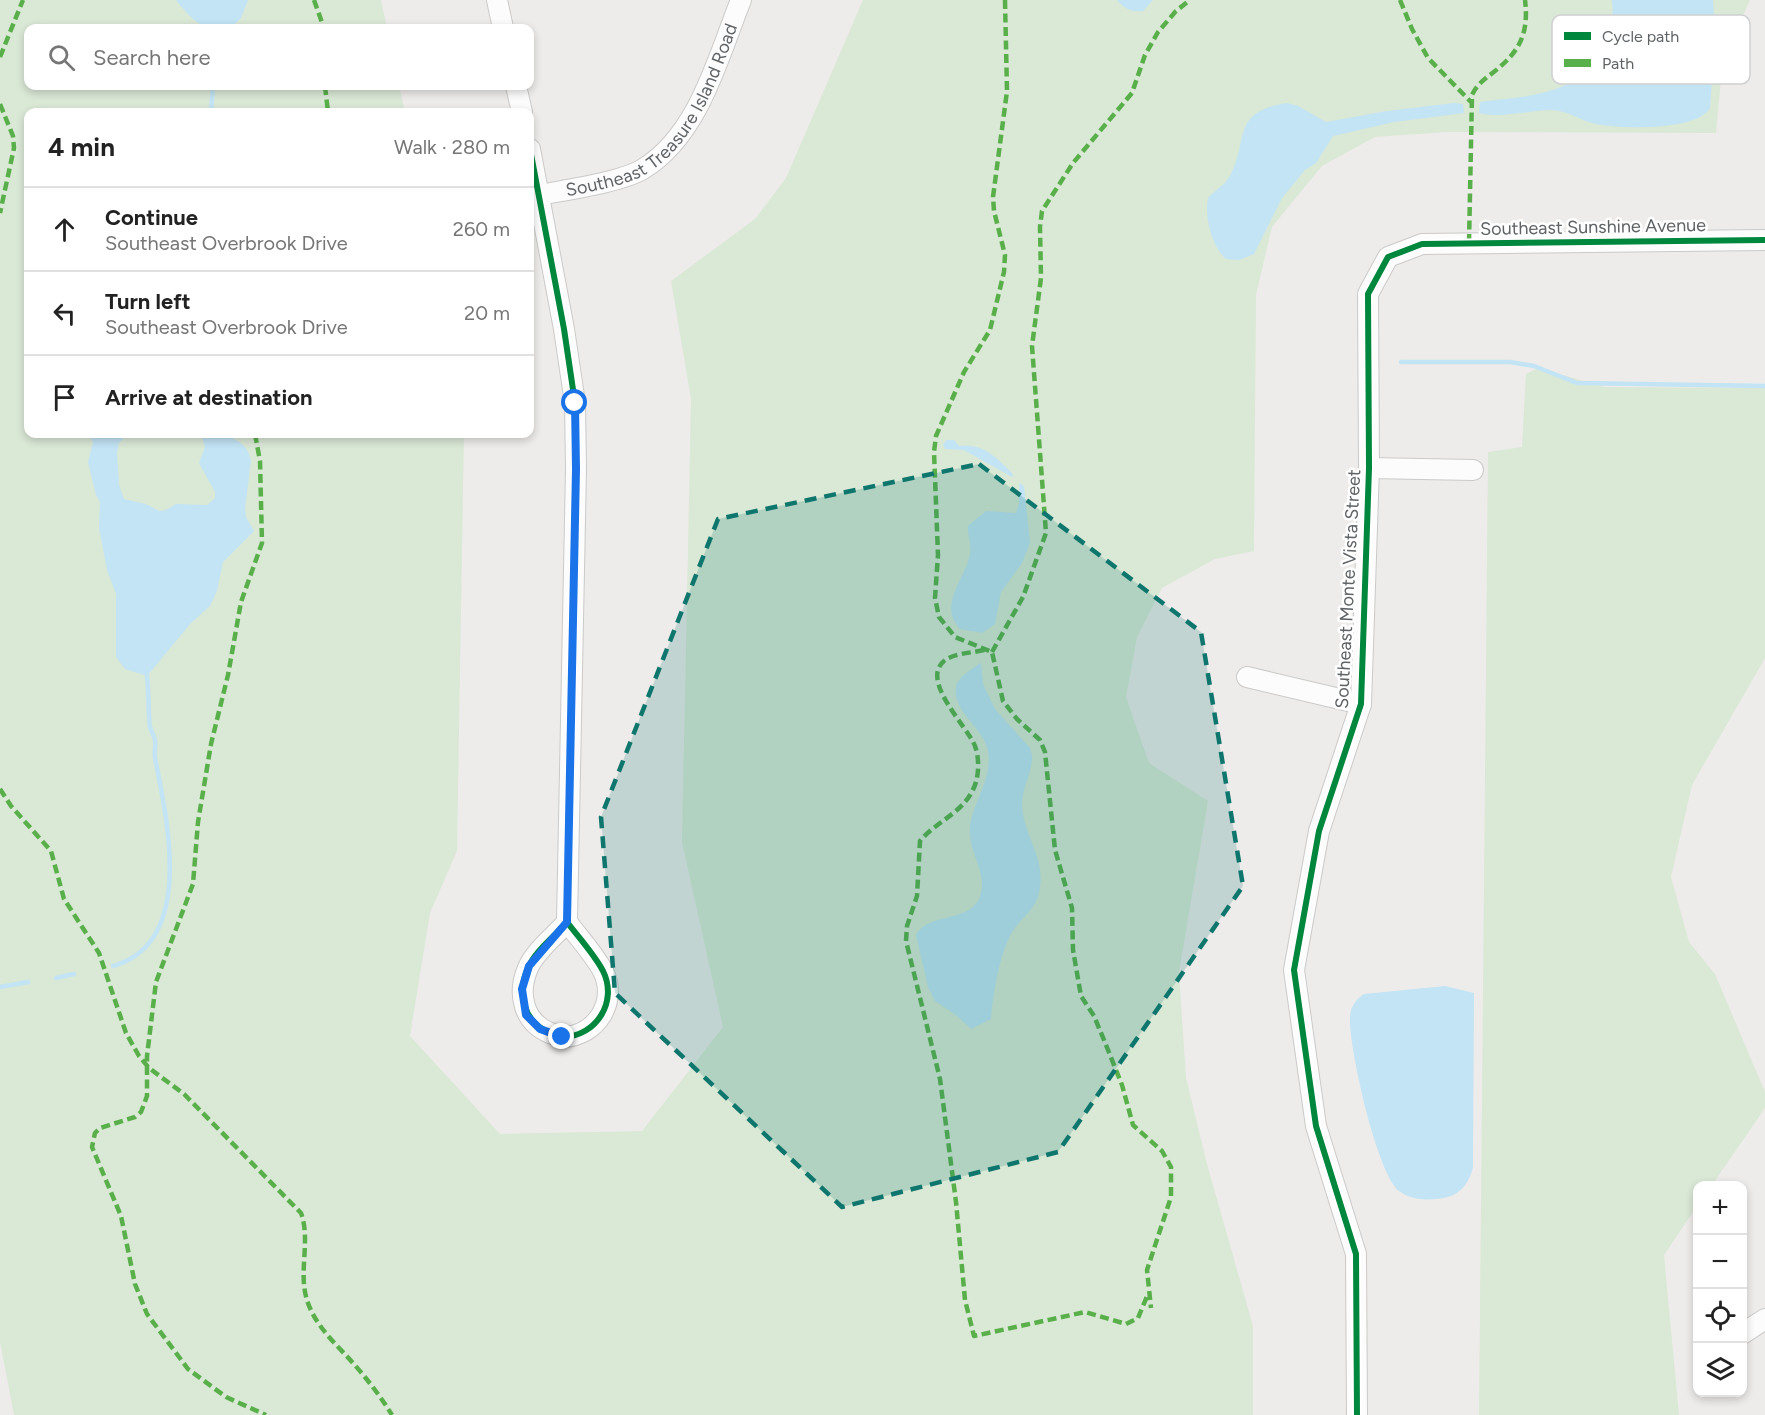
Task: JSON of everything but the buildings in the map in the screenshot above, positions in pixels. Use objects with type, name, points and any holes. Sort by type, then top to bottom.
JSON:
[{"type":"street","points":[[497,0],[503,24]]},
{"type":"street","name":"Southeast Treasure Island Road","points":[[540,195],[641,170],[664,152],[682,133],[707,83],[741,0]]},
{"type":"street","points":[[517,90],[521,108]]},
{"type":"street","points":[[534,167],[575,403],[576,469],[567,922],[604,972],[609,997],[599,1022],[581,1032],[562,1037],[540,1029],[526,1015],[522,989],[529,966],[567,922]]},
{"type":"street","name":"Southeast Sunshine Avenue","points":[[1422,244],[1765,240]]},
{"type":"street","name":"Southeast Monte Vista Street","points":[[1357,1415],[1356,1254],[1316,1126],[1294,970],[1319,831],[1361,704],[1369,468],[1368,294],[1388,257],[1422,244]]},
{"type":"street","points":[[1369,468],[1473,470]]},
{"type":"street","points":[[1247,677],[1361,704]]},
{"type":"street","points":[[1747,1331],[1765,1319]]},
{"type":"highlighted area","points":[[979,464],[1201,632],[1243,886],[1058,1152],[842,1207],[615,993],[601,817],[718,519]]},
{"type":"green space","points":[[0,0],[381,0],[386,24],[24,24],[24,90],[400,90],[404,108],[24,108],[24,438],[464,438],[457,851],[430,913],[410,1036],[500,1134],[642,1131],[723,1027],[682,842],[691,399],[671,281],[755,219],[786,178],[863,0],[1750,0],[1743,15],[1552,15],[1552,84],[1721,84],[1716,133],[1447,132],[1375,137],[1322,166],[1272,227],[1256,295],[1254,551],[1215,559],[1162,588],[1137,637],[1126,697],[1149,763],[1208,801],[1179,972],[1186,1078],[1207,1164],[1253,1326],[1253,1415],[14,1415],[0,1342]]},
{"type":"green space","points":[[1538,368],[1605,387],[1765,388],[1765,658],[1692,785],[1671,877],[1689,942],[1715,974],[1765,1092],[1765,1108],[1715,1181],[1693,1181],[1693,1212],[1664,1255],[1679,1415],[1479,1415],[1488,452],[1522,447],[1526,374]]},
{"type":"water","points":[[176,0],[248,0],[241,18],[235,24],[200,24]]},
{"type":"water","points":[[1117,0],[1153,0],[1143,11],[1135,11],[1123,6]]},
{"type":"water","points":[[1612,0],[1713,0],[1714,15],[1612,15]]},
{"type":"water","points":[[1568,84],[1712,84],[1710,108],[1690,121],[1675,124],[1639,127],[1607,126],[1552,110],[1506,115],[1479,113],[1480,102],[1535,95]]},
{"type":"water","points":[[1287,103],[1298,106],[1326,122],[1387,111],[1454,103],[1463,104],[1464,113],[1394,122],[1333,136],[1316,163],[1305,170],[1282,198],[1254,254],[1239,260],[1226,259],[1217,247],[1210,231],[1207,213],[1208,198],[1229,178],[1249,120],[1269,107]]},
{"type":"water","points":[[90,438],[124,438],[119,443],[117,453],[119,485],[124,499],[146,504],[159,511],[176,504],[207,505],[215,498],[215,492],[199,463],[205,447],[202,438],[232,438],[244,446],[251,460],[245,509],[246,517],[254,531],[223,562],[217,591],[210,606],[191,623],[147,676],[125,669],[116,657],[116,594],[107,570],[99,528],[100,502],[96,495],[88,462],[93,442]]},
{"type":"water","points":[[947,440],[954,440],[959,446],[968,445],[983,449],[1002,463],[1013,474],[1012,477],[964,450],[945,449],[943,444]]},
{"type":"water","points":[[1019,483],[1024,486],[1030,543],[1022,563],[1001,592],[995,624],[982,633],[960,629],[951,611],[955,592],[970,554],[968,526],[986,511],[1016,513],[1019,504]]},
{"type":"water","points":[[981,663],[983,684],[995,709],[1030,748],[1032,755],[1022,804],[1023,816],[1037,858],[1041,880],[1037,899],[1014,929],[1003,953],[991,1019],[971,1029],[956,1015],[935,1001],[928,987],[916,935],[931,923],[970,909],[977,903],[981,893],[982,878],[971,842],[970,824],[987,774],[988,751],[981,735],[959,704],[956,687],[970,670]]},
{"type":"water","points":[[1445,986],[1474,993],[1473,1167],[1467,1182],[1457,1193],[1448,1197],[1423,1199],[1410,1197],[1399,1191],[1390,1180],[1382,1161],[1373,1136],[1359,1080],[1350,1016],[1354,1003],[1364,994]]},
{"type":"waterway","points":[[211,108],[213,90]]},
{"type":"waterway","points":[[1401,362],[1510,362],[1534,366],[1577,383],[1765,386]]},
{"type":"waterway","points":[[113,966],[139,953],[156,932],[166,906],[170,876],[165,813],[155,758],[155,740],[150,727],[147,676]]},
{"type":"waterway","points":[[56,978],[74,974]]},
{"type":"waterway","points":[[0,987],[28,982]]},
{"type":"marked path","points":[[0,57],[23,0]]},
{"type":"marked path","points":[[314,0],[323,24]]},
{"type":"marked path","points":[[1005,0],[1007,91],[993,197],[994,211],[1005,255],[1004,272],[990,330],[964,372],[936,436],[934,452],[938,555],[935,598],[939,617],[955,637],[992,652],[1003,701],[1017,719],[1040,740],[1045,752],[1055,850],[1072,908],[1073,950],[1081,996],[1094,1016],[1104,1040],[1122,1085],[1133,1125],[1162,1151],[1171,1167],[1171,1197],[1147,1270],[1151,1308]]},
{"type":"marked path","points":[[992,652],[1023,597],[1046,533],[1032,346],[1041,278],[1042,211],[1073,163],[1132,93],[1145,55],[1158,32],[1176,11],[1190,0]]},
{"type":"marked path","points":[[1400,0],[1412,29],[1428,58],[1471,102]]},
{"type":"marked path","points":[[1469,243],[1472,95],[1479,85],[1504,64],[1517,48],[1526,22],[1525,0]]},
{"type":"marked path","points":[[325,90],[328,108]]},
{"type":"marked path","points":[[0,104],[13,136],[14,148],[0,213]]},
{"type":"marked path","points":[[256,438],[260,461],[262,543],[241,602],[228,675],[211,744],[198,822],[193,884],[156,982],[147,1056],[147,1096],[141,1112],[135,1117],[100,1128],[95,1133],[92,1147],[121,1216],[135,1284],[147,1314],[188,1369],[226,1397],[266,1415]]},
{"type":"marked path","points":[[984,650],[953,656],[944,661],[938,670],[941,691],[975,746],[978,773],[972,792],[966,801],[920,841],[917,896],[907,926],[906,941],[940,1079],[956,1202],[965,1300],[974,1336],[1085,1312],[1126,1324],[1138,1318],[1148,1294]]},
{"type":"marked path","points":[[0,789],[11,806],[51,851],[64,899],[99,953],[126,1033],[139,1056],[149,1068],[184,1094],[301,1213],[305,1234],[305,1289],[315,1318],[364,1376],[392,1415]]},
{"type":"cycle path","points":[[534,170],[564,329],[575,403],[576,469],[567,922]]},
{"type":"cycle path","points":[[1357,1415],[1356,1254],[1316,1126],[1294,970],[1319,831],[1361,704],[1369,468],[1368,294],[1388,257],[1422,244],[1765,240]]},
{"type":"cycle path","points":[[567,922],[603,971],[608,994],[606,1005],[595,1024],[575,1035],[560,1037],[541,1028],[528,1014],[523,997],[523,987],[531,962],[567,922]]},
{"type":"route","points":[[562,1037],[540,1029],[526,1015],[522,989],[529,966],[567,922],[576,469],[575,403]]}]
